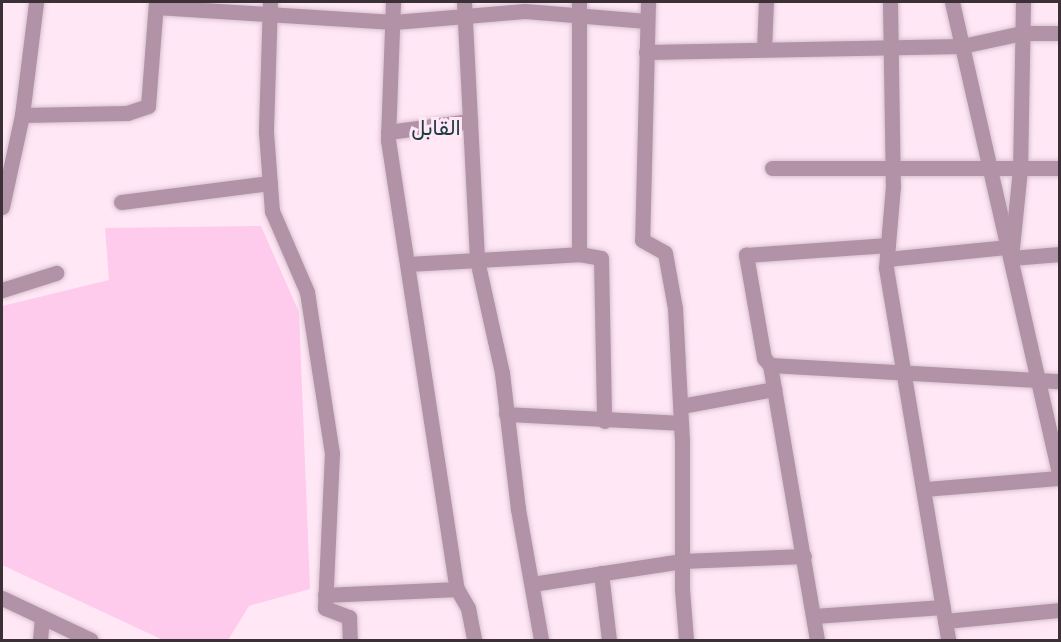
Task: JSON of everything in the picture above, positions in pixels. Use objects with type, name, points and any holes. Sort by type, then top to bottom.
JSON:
[{"type":"street","points":[[2,207],[22,115],[36,2]]},
{"type":"street","points":[[393,2],[388,132],[457,589],[468,608],[474,640]]},
{"type":"street","points":[[648,2],[642,240],[665,253],[675,308],[681,406],[682,561],[686,640]]},
{"type":"street","points":[[764,49],[766,2]]},
{"type":"street","points":[[891,2],[893,168],[887,252],[948,640]]},
{"type":"street","points":[[925,489],[1059,478],[952,2]]},
{"type":"street","points":[[1010,253],[1020,169],[1023,2]]},
{"type":"street","points":[[22,115],[127,113],[148,106],[156,4],[270,9],[394,22],[465,8],[579,8],[647,21]]},
{"type":"street","points":[[465,8],[477,260],[507,414],[541,640]]},
{"type":"street","points":[[579,8],[579,254]]},
{"type":"street","points":[[270,9],[266,132],[272,211],[307,292],[332,453],[325,608],[349,617],[351,640]]},
{"type":"street","points":[[646,52],[963,46],[1022,33],[1059,33]]},
{"type":"street","points":[[388,132],[470,121]]},
{"type":"street","points":[[772,168],[1059,168]]},
{"type":"street","points":[[121,202],[270,183]]},
{"type":"street","points":[[817,640],[770,365],[764,358],[746,255],[887,252],[1059,254]]},
{"type":"street","points":[[408,264],[579,254],[601,258],[604,421]]},
{"type":"street","points":[[2,290],[56,273]]},
{"type":"street","points":[[770,365],[904,370],[1059,381]]},
{"type":"street","points":[[681,406],[774,389]]},
{"type":"street","points":[[507,414],[604,421],[681,423]]},
{"type":"street","points":[[532,584],[682,561],[804,556]]},
{"type":"street","points":[[601,573],[609,640]]},
{"type":"street","points":[[325,595],[457,589]]},
{"type":"street","points":[[2,598],[91,640]]},
{"type":"street","points":[[814,616],[1059,610]]},
{"type":"street","points":[[40,640],[42,618]]},
{"type":"shaded area","points":[[261,226],[299,312],[310,589],[249,606],[228,640],[163,640],[2,565],[2,306],[109,280],[105,228]]},
{"type":"district","name":"القابل","points":[[436,128]]}]
